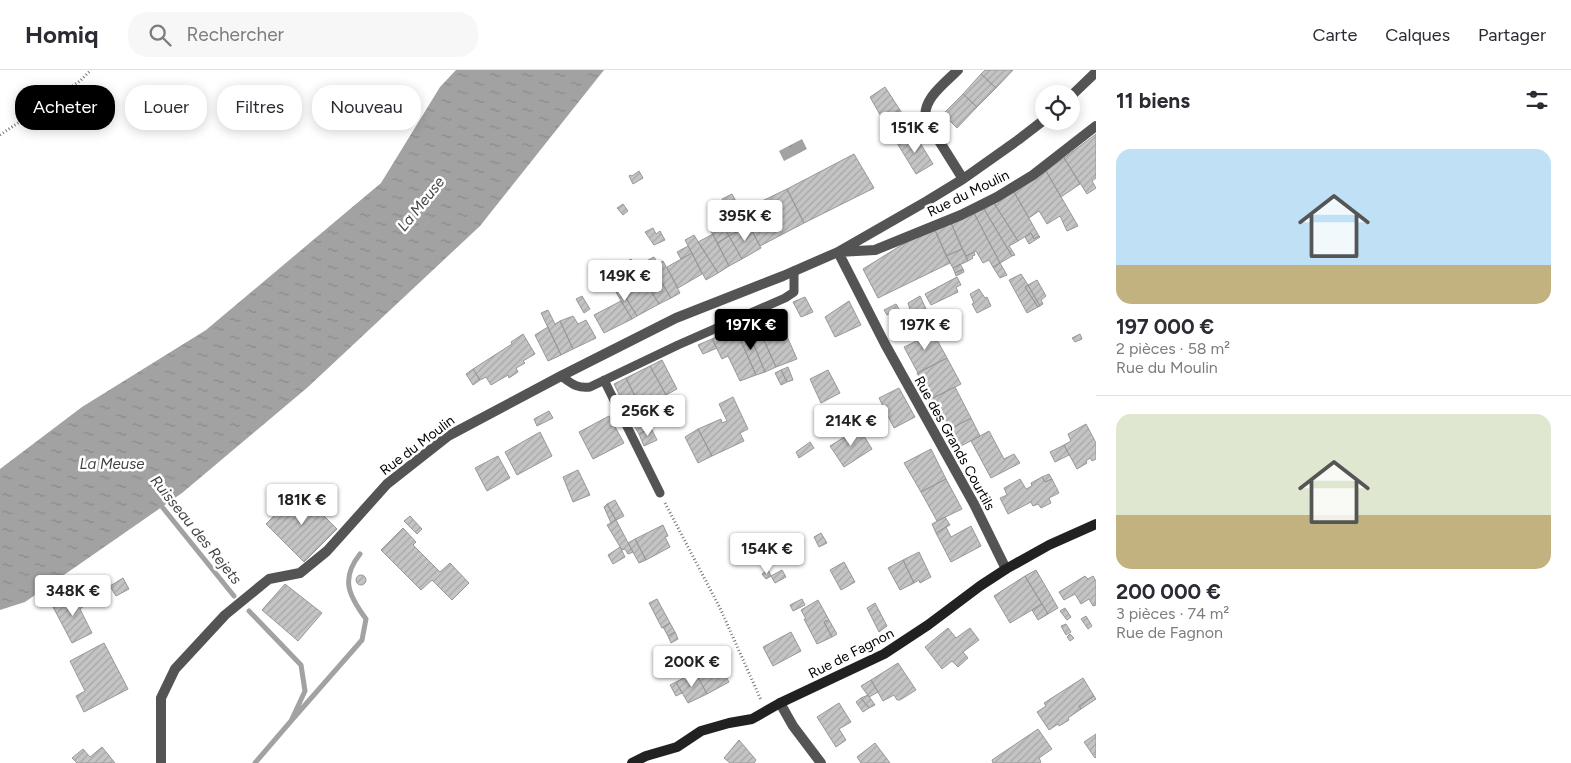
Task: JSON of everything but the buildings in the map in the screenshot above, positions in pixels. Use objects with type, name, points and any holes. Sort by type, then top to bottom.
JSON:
[{"type":"street","points":[[958,70],[927,104],[924,112],[926,120],[963,178]]},
{"type":"street","points":[[1080,87],[1096,72]]},
{"type":"street","name":"Rue du Moulin","points":[[838,252],[875,250],[961,215],[1033,175],[1096,126]]},
{"type":"street","name":"Rue du Moulin","points":[[161,763],[161,698],[175,669],[225,615],[269,579],[300,573],[327,551],[387,484],[448,436],[676,318],[838,252],[927,201],[1004,150],[1035,127]]},
{"type":"street","name":"Rue des Grands Courtils","points":[[838,252],[885,344],[974,504],[1006,569]]},
{"type":"street","name":"Rue de Fagnon","points":[[632,763],[646,756],[677,747],[701,731],[752,719],[780,702],[884,654],[1006,569],[1049,545],[1096,524]]},
{"type":"street","points":[[780,702],[793,726],[821,763]]},
{"type":"lane","points":[[561,376],[575,386],[582,388],[590,387],[678,345],[785,298],[794,292],[794,271]]},
{"type":"lane","points":[[604,380],[660,493]]},
{"type":"path","points":[[0,135],[80,81],[91,70]]},
{"type":"path","points":[[660,493],[720,608],[766,712]]},
{"type":"water","name":"La Meuse","points":[[456,70],[604,70],[480,226],[308,387],[182,493],[25,602],[0,610],[0,469],[82,407],[206,330],[381,183],[414,130],[421,130],[421,118],[440,87]]},
{"type":"water","points":[[802,139],[807,149],[784,161],[779,151]]},
{"type":"waterway","name":"Ruisseau des Rejets","points":[[159,503],[234,596]]},
{"type":"waterway","points":[[291,721],[362,640],[366,619],[355,603],[349,587],[350,571],[360,554]]},
{"type":"waterway","name":"Ruisseau des Rejets","points":[[249,611],[301,665],[305,691],[291,721],[255,763]]}]
